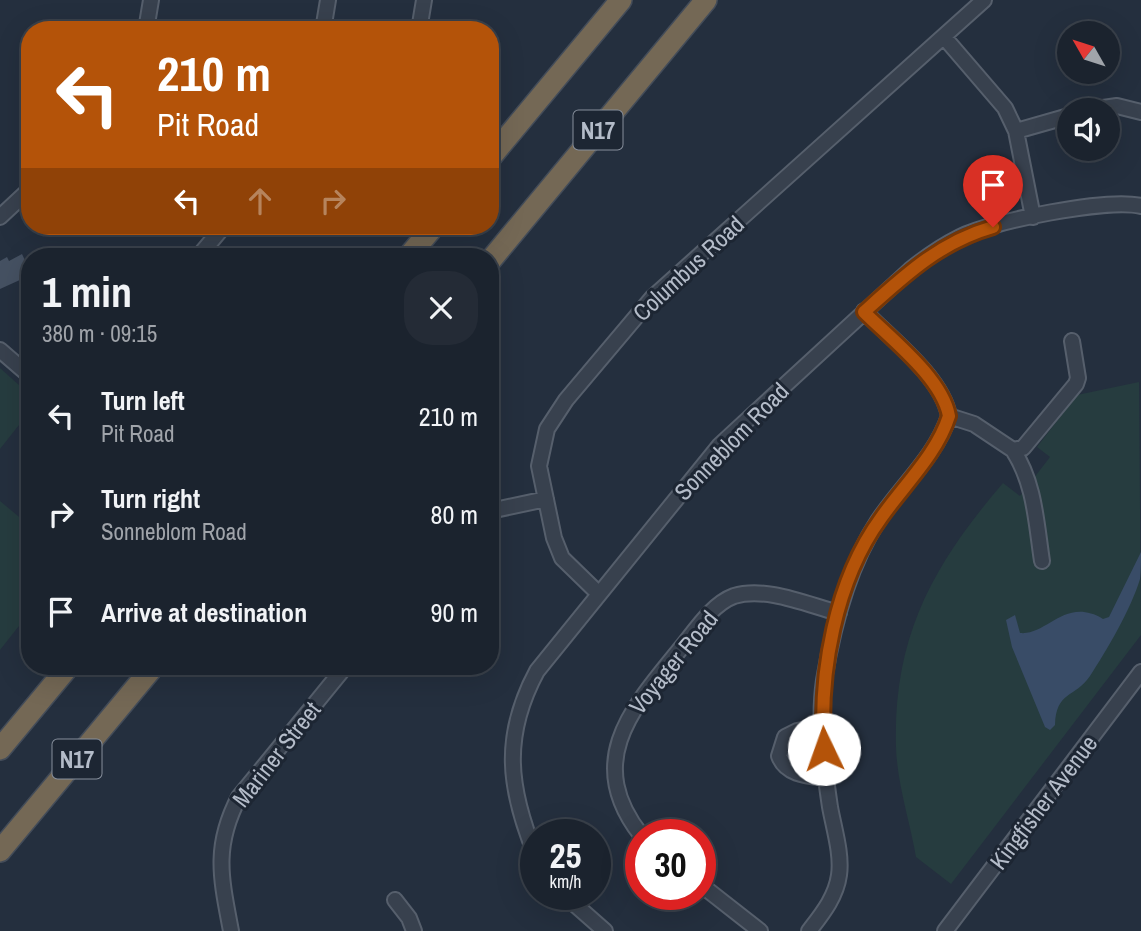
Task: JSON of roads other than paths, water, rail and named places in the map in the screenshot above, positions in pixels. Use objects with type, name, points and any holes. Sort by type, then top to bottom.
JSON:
[{"type":"highway","name":"N17","points":[[499,147],[621,0]]},
{"type":"highway","name":"N17","points":[[499,250],[706,0]]},
{"type":"highway","name":"N17","points":[[0,749],[61,675]]},
{"type":"highway","name":"N17","points":[[0,851],[146,675]]},
{"type":"street","points":[[148,21],[151,0]]},
{"type":"street","points":[[324,21],[328,0]]},
{"type":"street","points":[[420,21],[424,0]]},
{"type":"street","name":"Columbus Road","points":[[599,594],[562,558],[539,466],[547,429],[566,400],[611,345],[661,290],[984,0]]},
{"type":"street","points":[[944,37],[991,89],[1016,131],[1033,217]]},
{"type":"street","points":[[1120,107],[1141,112]]},
{"type":"street","points":[[1016,131],[1057,119]]},
{"type":"street","points":[[0,217],[21,197]]},
{"type":"street","name":"Sonneblom Road","points":[[524,819],[516,792],[512,739],[521,700],[537,671],[720,446],[864,312],[937,249],[963,235],[1033,217],[1108,203],[1141,206]]},
{"type":"street","points":[[809,931],[832,897],[839,873],[822,726],[824,683],[839,613],[866,542],[878,521],[930,453],[949,416],[941,392],[864,312]]},
{"type":"street","points":[[1013,450],[1023,448],[1037,434],[1076,384],[1078,377],[1072,341]]},
{"type":"street","points":[[0,350],[21,368]]},
{"type":"street","points":[[949,416],[975,424],[1013,450],[1026,470],[1042,561]]},
{"type":"street","points":[[499,509],[546,499]]},
{"type":"street","name":"Voyager Road","points":[[629,819],[618,794],[615,766],[620,736],[637,702],[709,615],[731,597],[745,594],[787,600],[839,613]]},
{"type":"street","name":"Kingfisher Avenue","points":[[945,931],[1141,672]]},
{"type":"street","name":"Mariner Street","points":[[232,931],[220,863],[227,820],[239,797],[338,675]]},
{"type":"street","name":"Kingfisher Avenue","points":[[954,931],[1141,683]]},
{"type":"street","points":[[822,726],[789,735],[782,741],[779,751],[780,761],[794,772],[826,778]]},
{"type":"street","points":[[716,897],[760,931]]},
{"type":"street","points":[[395,900],[409,918],[414,931]]},
{"type":"street","points":[[581,910],[605,931]]},
{"type":"water","points":[[1141,552],[1140,579],[1125,616],[1090,676],[1059,706],[1055,725],[1050,730],[1045,727],[1012,647],[1006,620],[1015,615],[1020,633],[1039,629],[1057,618],[1078,612],[1090,613],[1103,619],[1109,617]]}]
